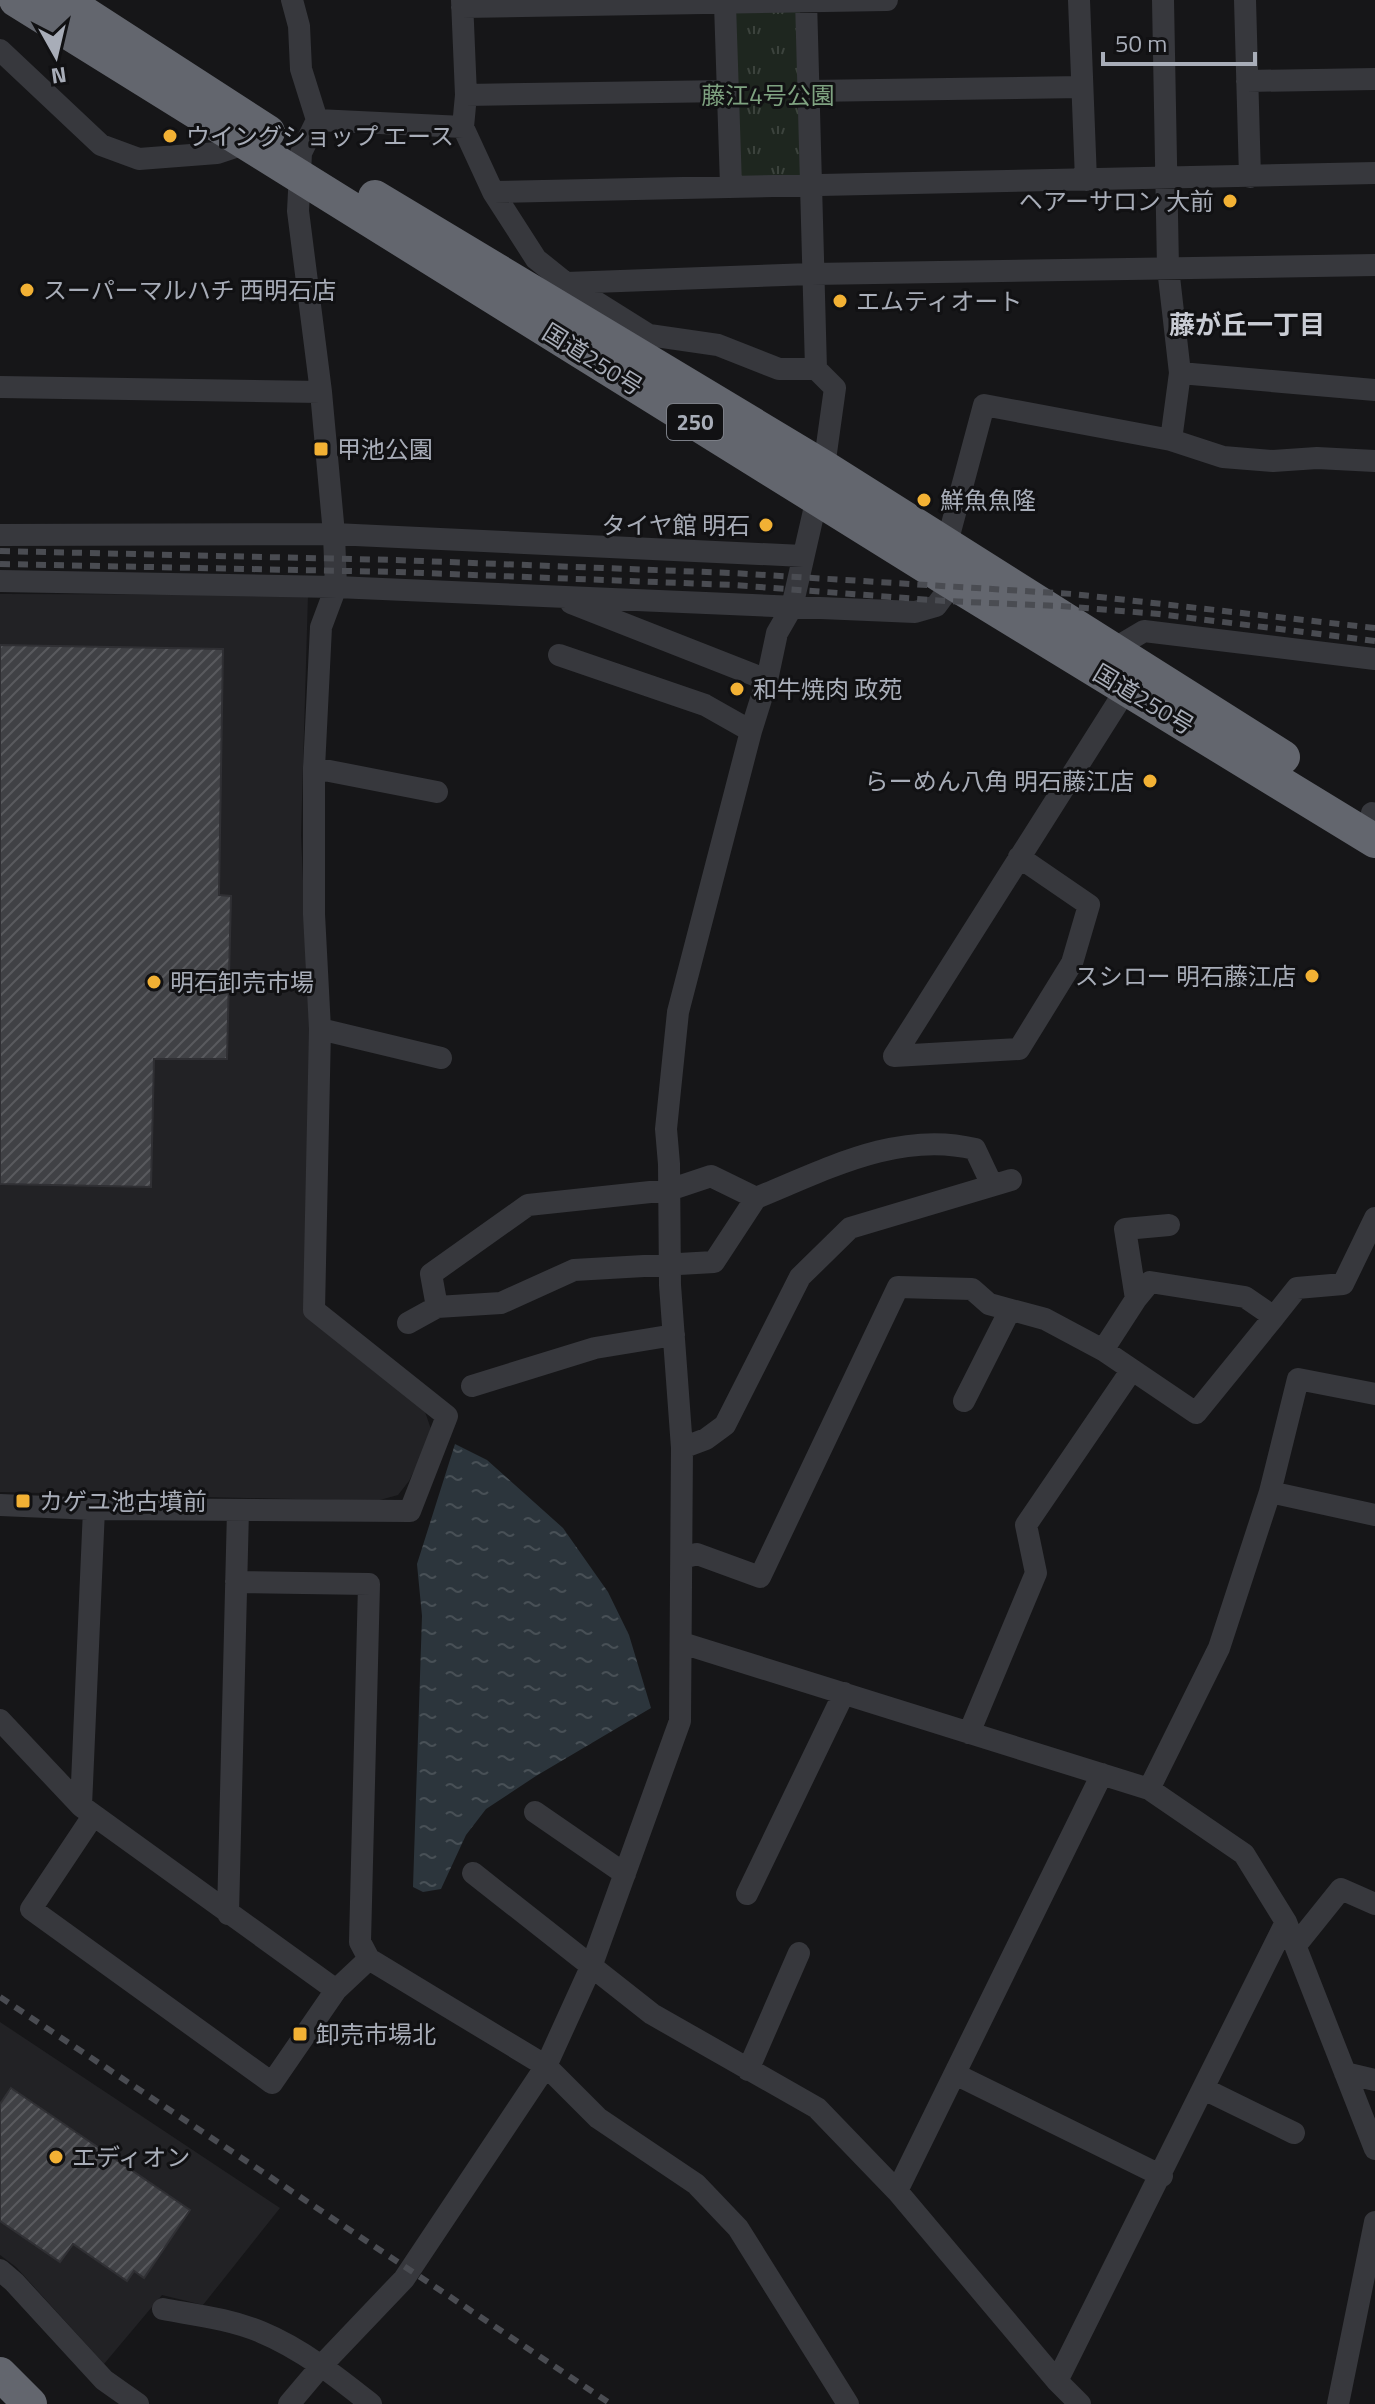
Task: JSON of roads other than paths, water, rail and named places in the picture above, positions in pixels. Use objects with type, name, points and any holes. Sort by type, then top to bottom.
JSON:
[{"type":"highway","name":"国道250号","points":[[16,0],[244,144],[300,165]]},
{"type":"highway","name":"国道250号","points":[[64,0],[300,165],[820,482],[947,543],[1374,821]]},
{"type":"highway","name":"国道250号","points":[[820,482],[953,583],[1127,688],[1374,821]]},
{"type":"highway","points":[[0,2374],[30,2404]]},
{"type":"street","points":[[0,1505],[94,1509],[410,1511],[447,1416],[314,1310],[320,1029],[314,914],[314,768],[321,627],[336,587],[321,392],[298,211],[300,165],[317,120],[301,69],[299,26],[292,0]]},
{"type":"street","points":[[816,369],[779,369],[718,345],[649,335],[566,283],[536,259],[493,192],[463,127],[466,95],[462,4],[725,4],[887,0]]},
{"type":"street","points":[[1079,0],[1086,180]]},
{"type":"street","points":[[1163,0],[1168,268],[1180,373],[1171,440]]},
{"type":"street","points":[[1245,0],[1250,177]]},
{"type":"street","points":[[289,2404],[404,2279],[546,2066],[591,1967],[680,1721],[682,1448],[670,1265],[666,1129],[678,1012],[777,633],[792,607],[820,482],[835,388],[816,369],[806,1]]},
{"type":"street","points":[[725,4],[731,186]]},
{"type":"street","points":[[0,50],[101,145],[139,159],[217,153],[244,144]]},
{"type":"street","points":[[1247,81],[1375,79]]},
{"type":"street","points":[[809,91],[1082,87]]},
{"type":"street","points":[[466,95],[728,91]]},
{"type":"street","points":[[317,120],[463,127]]},
{"type":"street","points":[[493,192],[1375,173]]},
{"type":"street","points":[[566,283],[812,274],[1375,265]]},
{"type":"street","points":[[1180,373],[1375,390]]},
{"type":"street","points":[[0,387],[321,392]]},
{"type":"street","points":[[947,543],[984,405],[1171,440],[1223,457],[1273,461],[1317,458],[1375,461]]},
{"type":"street","points":[[0,535],[334,534],[803,556]]},
{"type":"street","points":[[0,581],[336,587],[915,612],[936,606],[953,583]]},
{"type":"street","points":[[555,596],[767,680]]},
{"type":"street","points":[[1112,650],[1144,631],[1375,659]]},
{"type":"street","points":[[559,655],[705,705],[751,731]]},
{"type":"street","points":[[1019,857],[1089,905],[1072,963],[1019,1049],[894,1056],[1019,857],[1127,688]]},
{"type":"street","points":[[314,768],[437,792]]},
{"type":"street","points":[[320,1029],[441,1058]]},
{"type":"street","points":[[408,1323],[437,1307],[501,1303],[574,1270],[714,1262],[756,1198],[870,1152],[948,1142],[975,1149],[1001,1182],[850,1228],[800,1277],[725,1425],[706,1439],[682,1448]]},
{"type":"street","points":[[437,1307],[431,1274],[528,1205],[669,1190],[711,1176],[756,1198]]},
{"type":"street","points":[[682,1558],[697,1554],[760,1577],[898,1287],[972,1289],[989,1304],[1045,1319],[1103,1350],[1196,1413],[1297,1288],[1343,1284],[1375,1218]]},
{"type":"street","points":[[1136,1299],[1125,1229],[1169,1225]]},
{"type":"street","points":[[1103,1350],[1150,1282],[1245,1297],[1274,1317]]},
{"type":"street","points":[[964,1401],[1010,1310]]},
{"type":"street","points":[[472,1386],[595,1348],[674,1335]]},
{"type":"street","points":[[969,1733],[1036,1573],[1026,1525],[1131,1371]]},
{"type":"street","points":[[1149,1789],[1219,1648],[1270,1492],[1298,1379],[1375,1394]]},
{"type":"street","points":[[1270,1492],[1375,1515]]},
{"type":"street","points":[[94,1509],[87,1811],[31,1909],[272,2083],[336,1990],[369,1959]]},
{"type":"street","points":[[228,1914],[238,1510]]},
{"type":"street","points":[[236,1582],[369,1584],[360,1942],[369,1959],[546,2066],[598,2118],[696,2184],[738,2228],[848,2404]]},
{"type":"street","points":[[682,1643],[1149,1789],[1244,1854],[1286,1922],[1375,2149]]},
{"type":"street","points":[[747,1894],[844,1693]]},
{"type":"street","points":[[0,1720],[87,1811],[336,1990]]},
{"type":"street","points":[[897,2191],[1102,1774]]},
{"type":"street","points":[[535,1812],[625,1874]]},
{"type":"street","points":[[473,1873],[652,2014],[817,2108],[897,2191],[1057,2381],[1080,2404]]},
{"type":"street","points":[[1296,1945],[1341,1889],[1375,1904]]},
{"type":"street","points":[[1057,2381],[1162,2176],[1286,1922]]},
{"type":"street","points":[[748,2070],[799,1953]]},
{"type":"street","points":[[1345,2073],[1375,2080]]},
{"type":"street","points":[[955,2074],[1162,2176]]},
{"type":"street","points":[[1204,2089],[1294,2133]]},
{"type":"street","points":[[1338,2404],[1375,2222]]},
{"type":"street","points":[[0,2270],[104,2380],[138,2404]]},
{"type":"street","points":[[163,2309],[261,2332],[322,2365],[371,2404]]},
{"type":"water","points":[[455,1444],[487,1460],[563,1528],[608,1592],[629,1635],[651,1708],[486,1809],[466,1835],[441,1889],[423,1892],[413,1887],[422,1616],[417,1564]]},
{"type":"railway","points":[[0,551],[396,560],[732,573],[1073,594],[1375,628]]},
{"type":"railway","points":[[0,564],[397,572],[733,585],[1159,614],[1375,641]]},
{"type":"railway","points":[[0,1997],[611,2404]]},
{"type":"place","name":"ウイングショップ エース","points":[[170,136]]},
{"type":"place","name":"ヘアーサロン 大前","points":[[1230,201]]},
{"type":"place","name":"スーパーマルハチ 西明石店","points":[[27,290]]},
{"type":"place","name":"エムティオート","points":[[840,301]]},
{"type":"place","name":"甲池公園","points":[[321,449]]},
{"type":"place","name":"鮮魚魚隆","points":[[924,500]]},
{"type":"place","name":"タイヤ館 明石","points":[[766,525]]},
{"type":"place","name":"和牛焼肉 政苑","points":[[737,689]]},
{"type":"place","name":"らーめん八角 明石藤江店","points":[[1150,781]]},
{"type":"place","name":"スシロー 明石藤江店","points":[[1312,976]]},
{"type":"place","name":"明石卸売市場","points":[[154,982]]},
{"type":"place","name":"カゲユ池古墳前","points":[[23,1501]]},
{"type":"place","name":"卸売市場北","points":[[300,2034]]},
{"type":"place","name":"エディオン","points":[[56,2157]]},
{"type":"district","name":"藤が丘一丁目","points":[[1247,324]]},
{"type":"park label","name":"藤江4号公園","points":[[768,95]]}]
